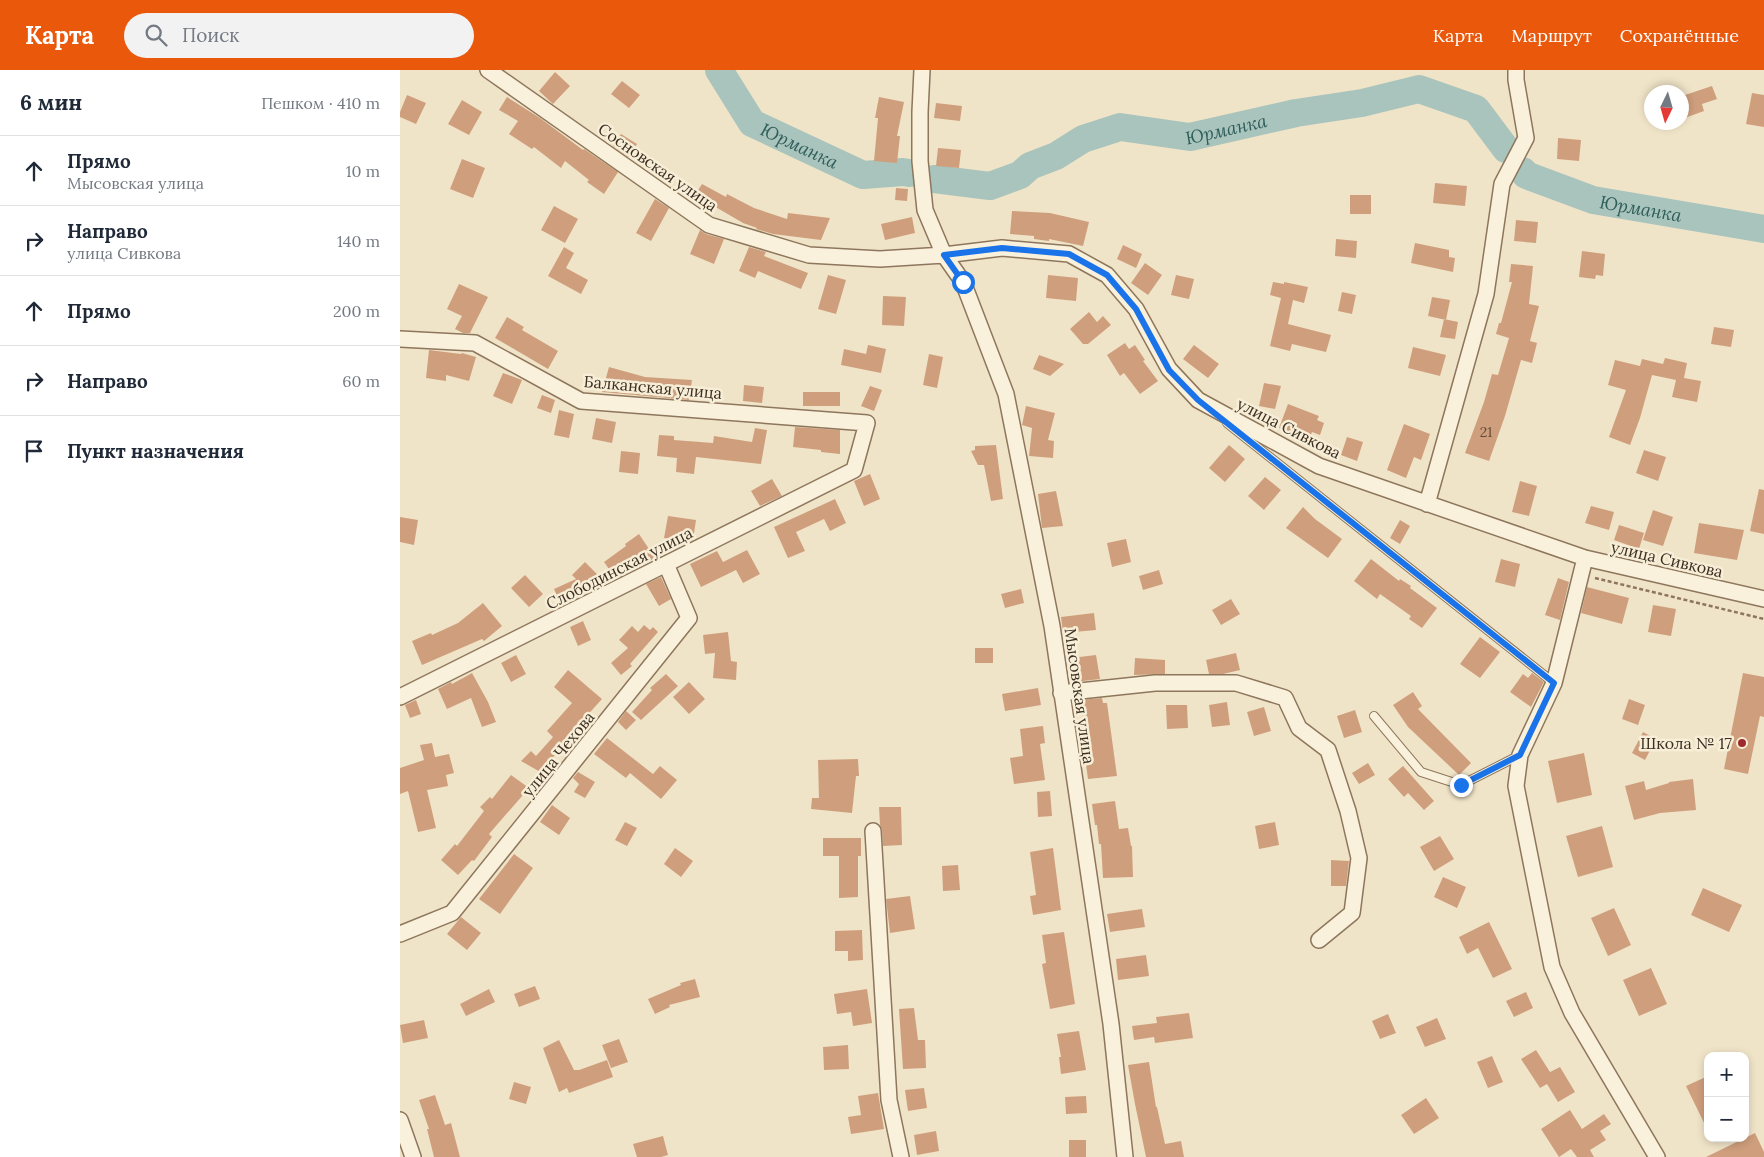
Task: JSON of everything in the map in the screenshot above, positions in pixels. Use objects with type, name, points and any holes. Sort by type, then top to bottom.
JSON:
[{"type":"street","name":"Сосновская улица","points":[[488,70],[709,225],[809,255],[880,258],[944,255]]},
{"type":"street","name":"Мысовская улица","points":[[922,70],[920,160],[925,210],[944,255],[963,282],[1006,394],[1052,626],[1111,1024],[1125,1157]]},
{"type":"street","points":[[1427,504],[1486,294],[1502,184],[1526,138],[1516,70]]},
{"type":"street","name":"улица Сивкова","points":[[944,255],[1002,248],[1069,254],[1107,275],[1136,309],[1169,370],[1198,400],[1319,466],[1585,558],[1764,599]]},
{"type":"street","name":"Балканская улица","points":[[400,339],[475,343],[581,401],[867,423],[854,470]]},
{"type":"street","name":"Слободинская улица","points":[[400,697],[854,470]]},
{"type":"street","points":[[1585,558],[1554,683],[1520,755],[1516,786],[1552,967],[1572,1014],[1656,1157]]},
{"type":"street","name":"улица Чехова","points":[[400,934],[452,913],[690,618],[666,564]]},
{"type":"street","points":[[1061,693],[1155,683],[1236,683],[1285,698],[1299,728],[1328,750],[1348,811],[1359,858],[1352,913],[1319,940]]},
{"type":"street","points":[[873,831],[889,1100],[901,1157]]},
{"type":"street","points":[[400,1120],[413,1157]]},
{"type":"lane","points":[[1198,400],[1554,683]]},
{"type":"lane","points":[[1374,716],[1421,772],[1461,785],[1520,755]]},
{"type":"path","points":[[1581,575],[1764,619]]},
{"type":"building","points":[[555,72],[570,86],[553,104],[539,91]]},
{"type":"building","points":[[622,81],[640,95],[629,108],[611,94]]},
{"type":"building","points":[[1712,86],[1717,99],[1702,104],[1704,111],[1689,116],[1689,94]]},
{"type":"building","points":[[1752,93],[1764,95],[1764,127],[1746,124]]},
{"type":"building","points":[[407,95],[426,103],[416,124],[400,117],[400,112]]},
{"type":"building","points":[[507,97],[618,172],[604,194],[587,182],[589,180],[565,161],[561,168],[534,147],[532,149],[509,134],[518,121],[499,110]]},
{"type":"building","points":[[879,97],[904,102],[897,136],[900,136],[897,163],[874,161],[878,118],[875,118]]},
{"type":"building","points":[[462,100],[482,112],[469,135],[448,124]]},
{"type":"building","points":[[936,103],[962,106],[960,121],[934,118]]},
{"type":"building","points":[[621,134],[637,144],[628,157],[613,146]]},
{"type":"building","points":[[1558,138],[1581,140],[1579,161],[1557,159]]},
{"type":"building","points":[[938,148],[961,150],[959,168],[936,166]]},
{"type":"building","points":[[462,159],[485,168],[473,198],[450,189]]},
{"type":"building","points":[[1435,183],[1467,186],[1465,206],[1433,203]]},
{"type":"building","points":[[702,184],[726,197],[727,194],[754,208],[787,219],[788,213],[830,218],[821,240],[773,234],[743,223],[695,195]]},
{"type":"building","points":[[896,188],[908,189],[907,201],[895,200]]},
{"type":"building","points":[[1350,195],[1371,195],[1371,214],[1350,214]]},
{"type":"building","points":[[655,199],[669,208],[651,241],[636,233]]},
{"type":"building","points":[[554,206],[578,219],[565,243],[541,230]]},
{"type":"building","points":[[1012,211],[1050,213],[1089,222],[1083,246],[1049,239],[1049,241],[1034,239],[1034,236],[1010,234]]},
{"type":"building","points":[[912,217],[915,233],[885,240],[881,224]]},
{"type":"building","points":[[1516,220],[1538,222],[1536,243],[1514,241]]},
{"type":"building","points":[[700,230],[706,234],[724,239],[714,264],[690,254]]},
{"type":"building","points":[[1336,239],[1357,241],[1356,258],[1335,256]]},
{"type":"building","points":[[1415,243],[1449,250],[1449,257],[1455,258],[1453,272],[1411,263]]},
{"type":"building","points":[[1123,245],[1142,254],[1136,268],[1117,259]]},
{"type":"building","points":[[564,247],[574,253],[566,268],[588,280],[581,294],[548,276]]},
{"type":"building","points":[[749,247],[766,252],[764,256],[808,273],[801,289],[758,271],[755,278],[739,271]]},
{"type":"building","points":[[1582,251],[1605,254],[1603,276],[1596,275],[1595,279],[1579,277]]},
{"type":"building","points":[[1145,263],[1162,275],[1148,295],[1131,283]]},
{"type":"building","points":[[1511,264],[1533,266],[1529,304],[1539,306],[1530,341],[1537,343],[1532,363],[1521,360],[1505,416],[1489,461],[1465,453],[1492,374],[1498,375],[1509,338],[1496,334],[1499,323],[1501,323],[1512,282],[1509,282]]},
{"type":"building","points":[[828,275],[846,280],[836,314],[818,309]]},
{"type":"building","points":[[1048,275],[1078,278],[1076,301],[1046,298]]},
{"type":"building","points":[[1176,275],[1194,279],[1189,299],[1171,295]]},
{"type":"building","points":[[1273,282],[1284,284],[1284,282],[1308,287],[1304,303],[1293,300],[1288,324],[1331,335],[1326,352],[1292,344],[1290,351],[1270,346],[1281,298],[1270,295]]},
{"type":"building","points":[[459,284],[488,297],[470,333],[463,333],[455,329],[462,316],[447,309]]},
{"type":"building","points":[[1342,292],[1356,295],[1352,314],[1338,311]]},
{"type":"building","points":[[883,296],[906,297],[904,326],[882,325]]},
{"type":"building","points":[[1432,297],[1450,300],[1446,320],[1428,316]]},
{"type":"building","points":[[1089,312],[1097,322],[1103,316],[1111,325],[1088,344],[1083,344],[1070,329]]},
{"type":"building","points":[[507,317],[524,327],[522,330],[558,351],[548,369],[495,338]]},
{"type":"building","points":[[1444,319],[1458,322],[1455,339],[1440,337]]},
{"type":"building","points":[[1714,327],[1734,330],[1731,347],[1711,344]]},
{"type":"building","points":[[1125,343],[1129,349],[1135,345],[1145,360],[1143,361],[1158,381],[1140,394],[1124,373],[1120,376],[1107,355]]},
{"type":"building","points":[[868,345],[886,349],[881,373],[841,365],[844,349],[866,354]]},
{"type":"building","points":[[1194,345],[1219,364],[1208,378],[1183,359]]},
{"type":"building","points":[[1413,347],[1446,355],[1440,376],[1408,368]]},
{"type":"building","points":[[429,350],[462,353],[476,357],[469,381],[446,375],[446,381],[426,378]]},
{"type":"building","points":[[929,354],[943,357],[937,388],[923,385]]},
{"type":"building","points":[[1039,355],[1064,364],[1050,376],[1033,369]]},
{"type":"building","points":[[1665,358],[1687,363],[1684,378],[1701,381],[1697,402],[1672,397],[1676,380],[1652,375],[1630,445],[1609,437],[1626,390],[1608,385],[1615,360],[1640,366],[1642,359],[1663,364]]},
{"type":"building","points":[[609,367],[645,377],[692,380],[689,400],[602,392]]},
{"type":"building","points":[[503,373],[522,380],[512,404],[493,396]]},
{"type":"building","points":[[1264,383],[1281,386],[1275,409],[1259,406]]},
{"type":"building","points":[[744,385],[764,387],[762,403],[743,401]]},
{"type":"building","points":[[870,386],[882,390],[874,411],[861,406]]},
{"type":"building","points":[[803,392],[840,392],[840,406],[803,406]]},
{"type":"building","points":[[542,395],[555,400],[551,413],[537,408]]},
{"type":"building","points":[[1288,404],[1319,416],[1317,420],[1324,423],[1320,435],[1312,432],[1309,439],[1279,428]]},
{"type":"building","points":[[1026,406],[1055,413],[1048,440],[1054,441],[1053,458],[1029,456],[1032,428],[1022,425]]},
{"type":"building","points":[[559,410],[574,414],[569,438],[554,435]]},
{"type":"building","points":[[596,418],[616,422],[612,443],[592,439]]},
{"type":"building","points":[[1404,424],[1430,434],[1421,460],[1414,457],[1406,478],[1387,470]]},
{"type":"building","points":[[795,427],[840,430],[840,454],[793,447]]},
{"type":"building","points":[[755,428],[767,430],[761,464],[696,457],[694,474],[676,472],[677,458],[657,456],[659,435],[674,436],[674,440],[713,443],[714,436],[752,442]]},
{"type":"building","points":[[1347,437],[1363,442],[1357,461],[1341,455]]},
{"type":"building","points":[[996,445],[1003,499],[991,501],[984,465],[978,465],[971,451],[975,450],[975,446]]},
{"type":"building","points":[[1229,445],[1245,459],[1225,482],[1209,468]]},
{"type":"building","points":[[1644,450],[1666,457],[1658,481],[1636,473]]},
{"type":"building","points":[[621,451],[640,453],[638,474],[619,472]]},
{"type":"building","points":[[870,474],[880,499],[864,506],[854,481]]},
{"type":"building","points":[[1265,477],[1281,490],[1264,510],[1248,496]]},
{"type":"building","points":[[772,479],[782,496],[760,506],[751,491]]},
{"type":"building","points":[[1520,481],[1537,486],[1529,516],[1512,512]]},
{"type":"building","points":[[1759,489],[1764,490],[1764,534],[1750,531]]},
{"type":"building","points":[[1056,491],[1063,526],[1042,528],[1038,494]]},
{"type":"building","points":[[835,499],[846,523],[830,531],[824,519],[796,532],[805,551],[788,558],[774,527]]},
{"type":"building","points":[[1591,506],[1614,512],[1609,530],[1585,523]]},
{"type":"building","points":[[1303,507],[1315,519],[1342,539],[1328,558],[1286,528]]},
{"type":"building","points":[[1653,510],[1673,517],[1663,546],[1643,540]]},
{"type":"building","points":[[668,516],[696,520],[693,540],[689,542],[664,538]]},
{"type":"building","points":[[400,517],[418,520],[414,545],[400,542]]},
{"type":"building","points":[[1400,520],[1410,526],[1400,544],[1390,538]]},
{"type":"building","points":[[1699,523],[1744,530],[1737,560],[1694,553]]},
{"type":"building","points":[[1619,525],[1644,533],[1639,549],[1614,540]]},
{"type":"building","points":[[639,534],[655,558],[616,579],[604,562]]},
{"type":"building","points":[[1126,539],[1131,562],[1112,567],[1107,543]]},
{"type":"building","points":[[747,550],[760,574],[743,583],[736,570],[701,587],[690,564],[717,551],[723,562]]},
{"type":"building","points":[[1371,559],[1399,581],[1400,579],[1411,586],[1410,588],[1437,608],[1422,628],[1409,619],[1411,616],[1380,594],[1377,599],[1354,581]]},
{"type":"building","points":[[1501,559],[1520,564],[1515,587],[1495,582]]},
{"type":"building","points":[[585,562],[600,577],[585,592],[560,603],[554,589],[576,579],[572,575]]},
{"type":"building","points":[[1159,570],[1163,584],[1143,590],[1139,576]]},
{"type":"building","points":[[525,575],[543,594],[529,607],[511,588]]},
{"type":"building","points":[[661,577],[671,599],[659,606],[646,584]]},
{"type":"building","points":[[1558,578],[1569,582],[1560,620],[1545,615]]},
{"type":"building","points":[[1587,587],[1629,598],[1622,624],[1581,613]]},
{"type":"building","points":[[1021,589],[1024,603],[1005,608],[1001,594]]},
{"type":"building","points":[[1231,599],[1240,614],[1221,625],[1212,610]]},
{"type":"building","points":[[483,603],[502,626],[484,641],[482,639],[422,665],[412,641],[431,633],[432,635],[458,623]]},
{"type":"building","points":[[1653,605],[1676,609],[1671,636],[1648,632]]},
{"type":"building","points":[[1094,613],[1096,630],[1063,633],[1061,617]]},
{"type":"building","points":[[583,621],[591,640],[578,646],[570,627]]},
{"type":"building","points":[[644,625],[650,630],[653,627],[658,632],[630,664],[632,666],[621,675],[611,663],[628,648],[619,640],[632,626],[638,632]]},
{"type":"building","points":[[728,632],[731,661],[737,662],[736,680],[713,678],[715,653],[705,654],[703,635]]},
{"type":"building","points":[[1480,637],[1500,652],[1480,678],[1460,664]]},
{"type":"building","points":[[975,648],[993,648],[993,663],[975,663]]},
{"type":"building","points":[[1236,653],[1240,670],[1223,674],[1209,674],[1206,660]]},
{"type":"building","points":[[516,655],[526,674],[511,682],[501,663]]},
{"type":"building","points":[[1096,655],[1100,679],[1074,682],[1071,658]]},
{"type":"building","points":[[1135,658],[1165,660],[1165,674],[1134,675]]},
{"type":"building","points":[[568,670],[602,699],[546,765],[553,772],[549,777],[521,761],[531,751],[536,756],[553,737],[547,731],[572,703],[554,687]]},
{"type":"building","points":[[472,673],[488,702],[496,722],[482,727],[471,698],[447,709],[438,689]]},
{"type":"building","points":[[1532,673],[1544,682],[1531,707],[1510,692],[1523,674],[1528,678]]},
{"type":"building","name":"Школа № 17","points":[[1743,673],[1764,677],[1764,717],[1760,716],[1748,774],[1724,769]]},
{"type":"building","points":[[666,674],[678,686],[641,720],[632,712],[652,690],[650,688]]},
{"type":"building","points":[[689,682],[705,699],[689,714],[673,697]]},
{"type":"building","points":[[1038,688],[1041,705],[1005,711],[1002,694]]},
{"type":"building","points":[[1413,692],[1422,706],[1418,709],[1471,763],[1459,775],[1408,727],[1393,705]]},
{"type":"building","points":[[1102,698],[1103,703],[1107,703],[1117,776],[1088,779],[1083,743],[1087,742],[1080,700]]},
{"type":"building","points":[[1629,699],[1645,705],[1638,725],[1622,719]]},
{"type":"building","points":[[416,700],[421,714],[410,718],[405,705]]},
{"type":"building","points":[[1227,702],[1230,725],[1212,727],[1209,705]]},
{"type":"building","points":[[1166,705],[1187,705],[1188,728],[1167,729]]},
{"type":"building","points":[[1264,707],[1271,731],[1254,736],[1247,712]]},
{"type":"building","points":[[1355,710],[1362,732],[1344,738],[1337,716]]},
{"type":"building","points":[[626,711],[636,720],[626,730],[618,722]]},
{"type":"building","points":[[1043,726],[1045,743],[1040,744],[1045,780],[1014,784],[1010,758],[1023,756],[1020,729]]},
{"type":"building","points":[[1643,732],[1656,739],[1645,760],[1632,753]]},
{"type":"building","points":[[607,738],[653,774],[660,766],[677,780],[661,799],[630,773],[626,778],[594,754]]},
{"type":"building","points":[[432,743],[435,757],[449,754],[454,773],[446,775],[448,786],[427,790],[436,828],[418,832],[408,791],[400,794],[400,768],[424,760],[420,745]]},
{"type":"building","points":[[1584,753],[1592,795],[1557,803],[1548,761]]},
{"type":"building","points":[[858,759],[859,776],[856,776],[852,813],[811,809],[812,798],[819,798],[818,760]]},
{"type":"building","points":[[1368,763],[1375,775],[1359,784],[1352,773]]},
{"type":"building","points":[[1403,766],[1434,801],[1424,810],[1408,793],[1404,797],[1388,779]]},
{"type":"building","points":[[578,772],[595,782],[585,798],[574,792],[579,784],[573,778]]},
{"type":"building","points":[[511,775],[529,788],[489,834],[492,837],[474,861],[472,860],[458,875],[441,860],[455,844],[457,846],[484,811],[480,807],[490,797],[492,799]]},
{"type":"building","points":[[1693,779],[1696,810],[1660,813],[1634,820],[1625,786],[1644,781],[1646,790],[1669,782]]},
{"type":"building","points":[[1050,791],[1052,816],[1038,817],[1037,792]]},
{"type":"building","points":[[1115,801],[1119,829],[1128,828],[1132,846],[1133,877],[1103,878],[1101,844],[1099,844],[1092,804]]},
{"type":"building","points":[[552,805],[570,818],[559,835],[540,822]]},
{"type":"building","points":[[879,807],[901,807],[902,845],[883,846]]},
{"type":"building","points":[[625,822],[637,828],[627,846],[615,840]]},
{"type":"building","points":[[1275,822],[1279,845],[1259,849],[1255,826]]},
{"type":"building","points":[[1602,826],[1613,867],[1578,877],[1566,836]]},
{"type":"building","points":[[1440,836],[1454,859],[1434,871],[1420,847]]},
{"type":"building","points":[[823,838],[861,838],[861,856],[858,856],[858,897],[839,898],[839,856],[823,856]]},
{"type":"building","points":[[675,848],[693,861],[681,877],[664,864]]},
{"type":"building","points":[[1053,848],[1061,910],[1033,915],[1030,896],[1036,895],[1030,852]]},
{"type":"building","points":[[514,854],[533,868],[500,914],[479,899]]},
{"type":"building","points":[[1331,860],[1349,861],[1346,886],[1331,886]]},
{"type":"building","points":[[958,865],[960,890],[943,891],[942,866]]},
{"type":"building","points":[[1443,877],[1466,887],[1457,908],[1434,897]]},
{"type":"building","points":[[1703,888],[1742,905],[1729,932],[1691,915]]},
{"type":"building","points":[[910,896],[915,929],[890,933],[886,899]]},
{"type":"building","points":[[1614,908],[1631,945],[1608,956],[1591,918]]},
{"type":"building","points":[[1142,909],[1145,927],[1110,932],[1107,914]]},
{"type":"building","points":[[461,917],[481,933],[467,950],[447,934]]},
{"type":"building","points":[[1489,922],[1512,969],[1493,978],[1478,948],[1467,954],[1459,937]]},
{"type":"building","points":[[862,930],[863,960],[848,961],[848,951],[835,951],[835,931]]},
{"type":"building","points":[[1064,932],[1075,1004],[1050,1009],[1042,964],[1046,963],[1042,935]]},
{"type":"building","points":[[1146,955],[1149,976],[1118,980],[1116,959]]},
{"type":"building","points":[[1651,968],[1667,1004],[1639,1016],[1623,980]]},
{"type":"building","points":[[695,979],[700,997],[669,1005],[670,1007],[655,1014],[648,999],[681,985],[680,983]]},
{"type":"building","points":[[535,986],[540,999],[519,1007],[514,994]]},
{"type":"building","points":[[489,989],[495,1002],[466,1016],[460,1004]]},
{"type":"building","points":[[867,989],[872,1023],[853,1026],[851,1012],[837,1014],[834,994]]},
{"type":"building","points":[[1526,992],[1533,1008],[1514,1017],[1506,1001]]},
{"type":"building","points":[[914,1008],[918,1040],[925,1040],[926,1068],[903,1069],[899,1009]]},
{"type":"building","points":[[1189,1013],[1193,1038],[1155,1043],[1154,1037],[1134,1040],[1132,1026],[1157,1023],[1156,1017]]},
{"type":"building","points":[[1388,1014],[1396,1033],[1380,1039],[1372,1021]]},
{"type":"building","points":[[1437,1018],[1446,1039],[1425,1047],[1416,1027]]},
{"type":"building","points":[[424,1020],[428,1038],[403,1043],[400,1025]]},
{"type":"building","points":[[1079,1031],[1086,1070],[1061,1074],[1059,1057],[1061,1057],[1057,1034]]},
{"type":"building","points":[[619,1039],[628,1062],[611,1068],[602,1045]]},
{"type":"building","points":[[559,1040],[574,1070],[607,1060],[613,1077],[569,1093],[567,1088],[559,1092],[543,1048]]},
{"type":"building","points":[[848,1045],[849,1069],[824,1070],[823,1047]]},
{"type":"building","points":[[1536,1050],[1550,1072],[1560,1067],[1575,1092],[1558,1102],[1547,1084],[1540,1088],[1521,1059]]},
{"type":"building","points":[[1492,1056],[1503,1082],[1488,1088],[1477,1062]]},
{"type":"building","points":[[1149,1062],[1156,1107],[1165,1144],[1181,1141],[1184,1157],[1146,1157],[1128,1065]]},
{"type":"building","points":[[1704,1078],[1704,1123],[1686,1086]]},
{"type":"building","points":[[514,1082],[531,1087],[526,1104],[509,1099]]},
{"type":"building","points":[[924,1088],[927,1108],[908,1111],[905,1090]]},
{"type":"building","points":[[878,1093],[884,1129],[851,1134],[848,1117],[861,1115],[858,1096]]},
{"type":"building","points":[[435,1095],[445,1125],[451,1123],[460,1157],[434,1157],[427,1129],[429,1129],[419,1100]]},
{"type":"building","points":[[1086,1096],[1087,1113],[1066,1114],[1065,1097]]},
{"type":"building","points":[[1426,1098],[1439,1118],[1414,1134],[1401,1115]]},
{"type":"building","points":[[1570,1110],[1582,1129],[1604,1114],[1611,1124],[1600,1131],[1606,1140],[1590,1150],[1594,1157],[1577,1157],[1571,1149],[1559,1157],[1541,1129]]},
{"type":"building","points":[[936,1131],[939,1151],[917,1155],[914,1135]]},
{"type":"building","points":[[1755,1133],[1764,1152],[1764,1157],[1706,1157],[1737,1142],[1749,1142],[1749,1136]]},
{"type":"building","points":[[663,1136],[668,1155],[661,1157],[637,1157],[633,1144]]},
{"type":"building","points":[[1069,1140],[1086,1140],[1086,1157],[1069,1157]]},
{"type":"waterway","name":"Юрманка","points":[[719,70],[752,123],[863,175],[909,173]]},
{"type":"waterway","name":"Юрманка","points":[[934,179],[990,186],[1020,175],[1030,166],[1056,156],[1083,139],[1120,127],[1190,137],[1296,113],[1362,103],[1419,89],[1476,109],[1506,149]]},
{"type":"waterway","name":"Юрманка","points":[[1523,171],[1526,175],[1593,200],[1764,229]]},
{"type":"place","name":"Школа № 17","points":[[1742,743]]},
{"type":"route","points":[[963,282],[944,255],[1002,248],[1069,254],[1107,275],[1136,309],[1169,370],[1198,400],[1554,683],[1520,755],[1461,785]]}]
